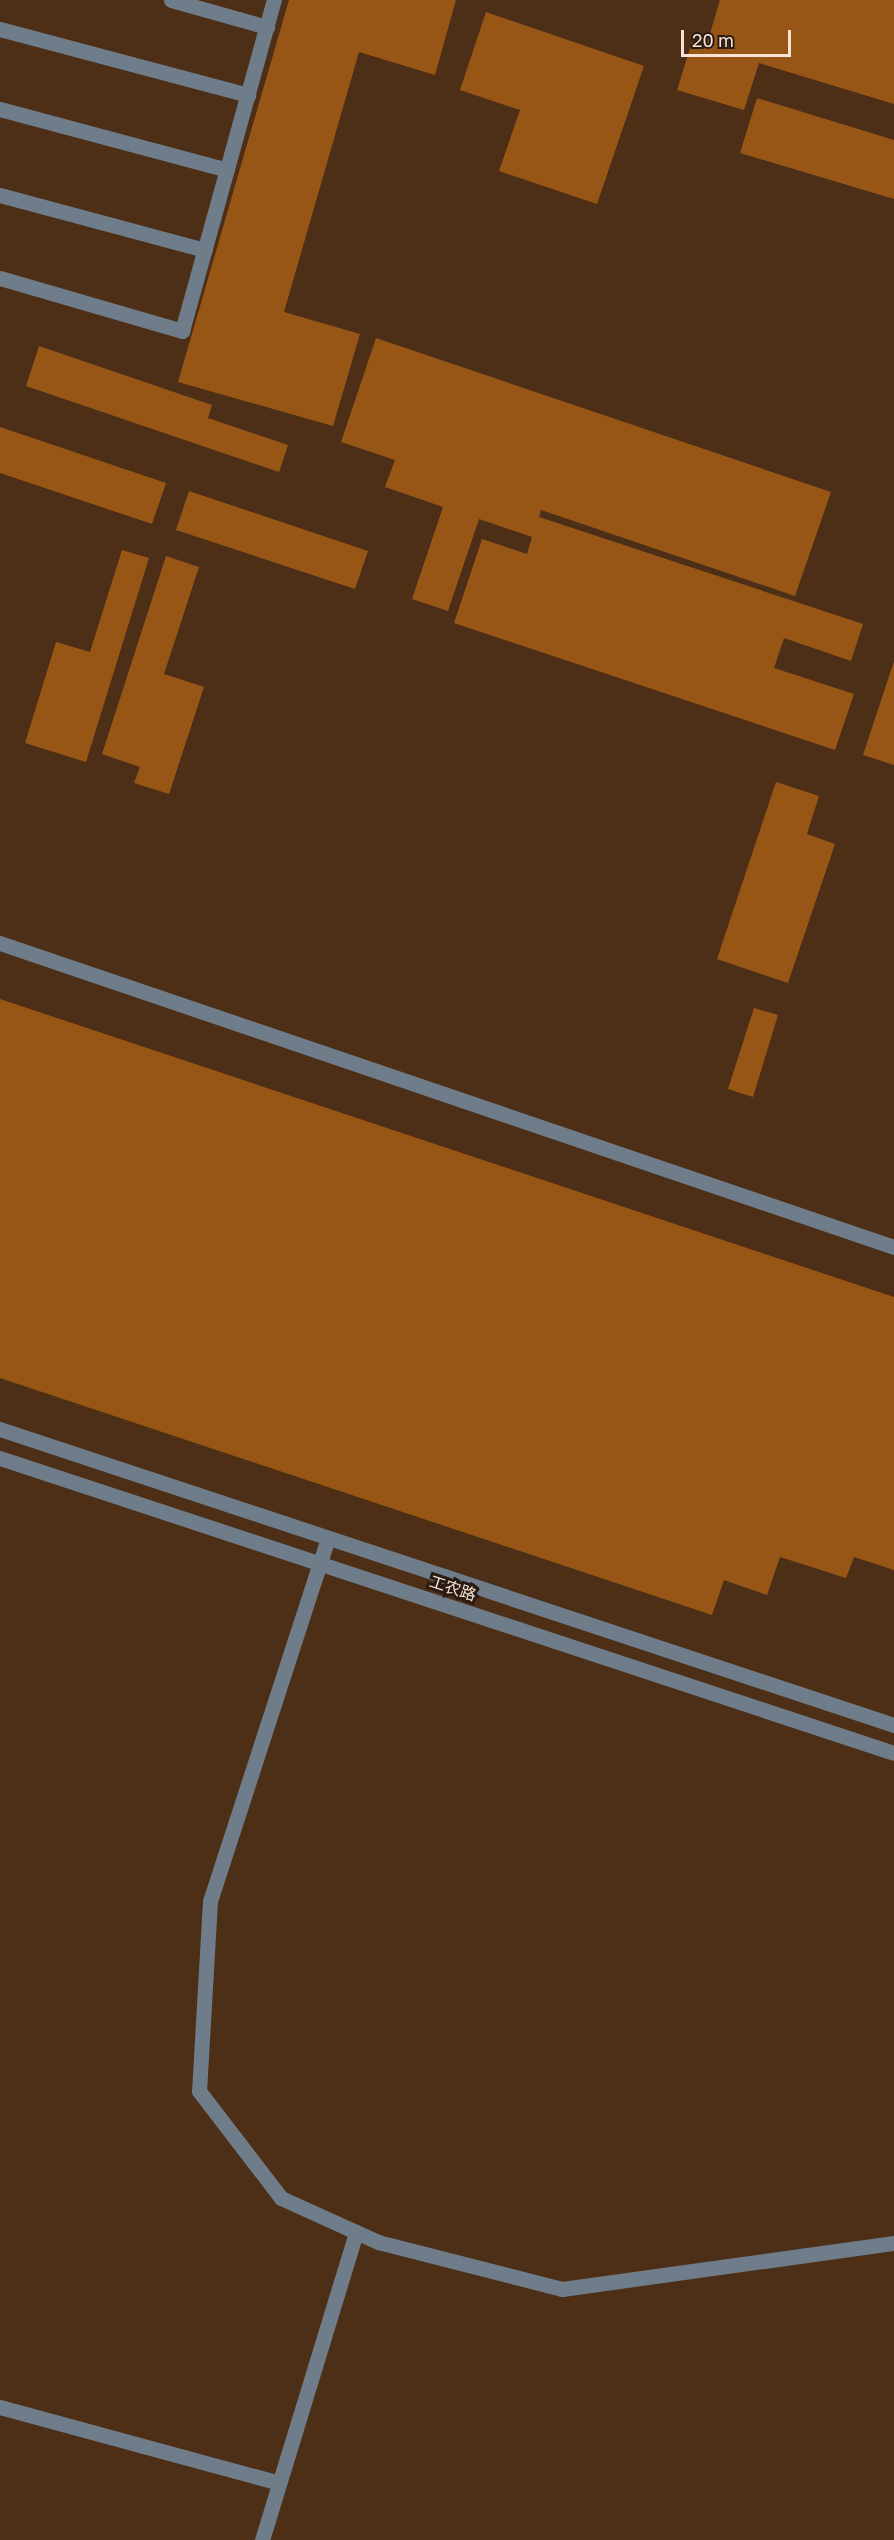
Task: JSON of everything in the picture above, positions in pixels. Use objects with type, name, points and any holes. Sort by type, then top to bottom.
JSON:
[{"type":"street","points":[[171,0],[267,27]]},
{"type":"street","points":[[0,278],[182,331],[274,0]]},
{"type":"street","points":[[0,29],[248,95]]},
{"type":"street","points":[[0,109],[227,170]]},
{"type":"street","points":[[0,195],[205,250]]},
{"type":"street","points":[[0,943],[894,1247]]},
{"type":"street","name":"工农路","points":[[0,1429],[894,1725]]},
{"type":"street","name":"工农路","points":[[0,1458],[894,1753]]},
{"type":"street","points":[[328,1538],[210,1901],[199,2091],[281,2198],[356,2232],[562,2289],[894,2243]]},
{"type":"street","points":[[262,2540],[356,2232]]},
{"type":"street","points":[[0,2407],[279,2483]]},
{"type":"building","points":[[289,0],[456,0],[435,75],[359,52],[284,312],[360,334],[333,426],[178,382]]},
{"type":"building","points":[[720,0],[894,0],[894,104],[759,63],[744,110],[677,90],[692,42],[706,47]]},
{"type":"building","points":[[486,12],[644,66],[597,204],[499,171],[520,110],[460,90]]},
{"type":"building","points":[[757,98],[894,140],[894,199],[740,153]]},
{"type":"building","points":[[376,338],[831,492],[795,596],[541,510],[539,517],[863,624],[851,661],[784,638],[774,668],[854,694],[835,750],[454,623],[482,539],[527,554],[532,537],[479,519],[448,611],[412,599],[443,507],[385,487],[395,460],[341,442]]},
{"type":"building","points":[[39,346],[212,405],[208,418],[288,445],[279,472],[26,386]]},
{"type":"building","points":[[0,427],[166,483],[152,524],[0,473]]},
{"type":"building","points":[[189,491],[368,551],[355,589],[176,530]]},
{"type":"building","points":[[122,550],[149,558],[86,762],[25,743],[56,642],[90,652]]},
{"type":"building","points":[[166,556],[199,567],[164,674],[204,687],[169,794],[134,783],[140,767],[102,754]]},
{"type":"building","points":[[894,661],[894,765],[863,755]]},
{"type":"building","points":[[776,782],[819,796],[807,834],[835,844],[788,983],[717,959]]},
{"type":"building","points":[[0,999],[894,1297],[894,1570],[854,1557],[846,1578],[780,1557],[767,1595],[724,1580],[712,1615],[0,1378]]},
{"type":"building","points":[[754,1008],[778,1015],[753,1097],[728,1089]]}]
